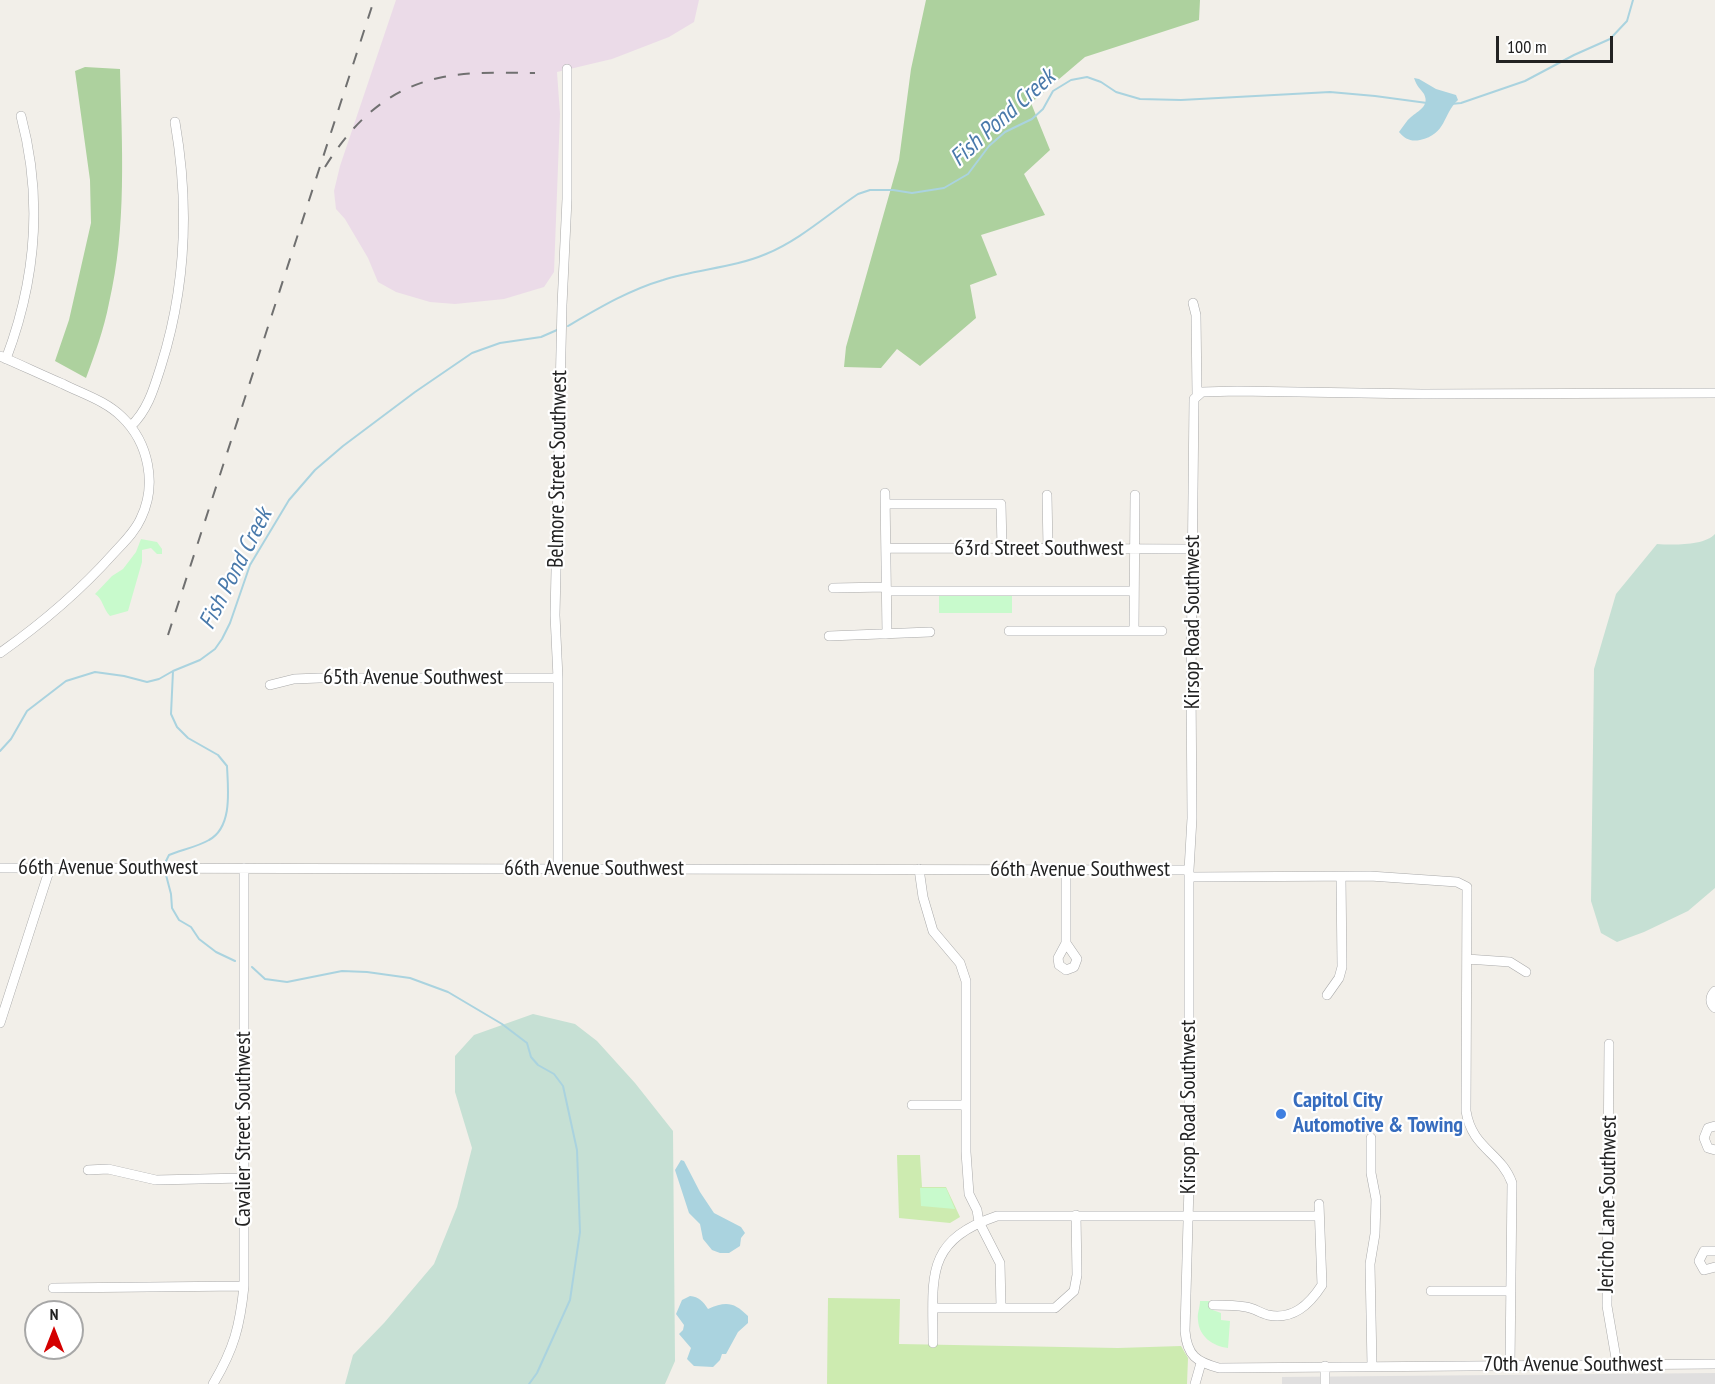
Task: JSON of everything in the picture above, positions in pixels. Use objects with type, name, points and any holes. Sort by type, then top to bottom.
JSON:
[{"type":"street","name":"Belmore Street Southwest","points":[[558,869],[558,678],[555,605],[567,208],[567,69]]},
{"type":"street","points":[[0,653],[82,587],[127,539],[138,524],[147,500],[149,476],[142,446],[131,426],[108,405],[3,358],[18,324],[29,282],[35,232],[33,180],[21,117]]},
{"type":"street","points":[[131,426],[144,411],[156,384],[171,332],[179,287],[184,236],[184,206],[175,122]]},
{"type":"street","name":"Kirsop Road Southwest","points":[[1193,303],[1196,315],[1197,394],[1193,403],[1192,818],[1189,874],[1186,1341],[1193,1356],[1202,1363]]},
{"type":"street","points":[[1197,394],[1237,390],[1422,394],[1715,393]]},
{"type":"street","points":[[885,493],[887,634]]},
{"type":"street","points":[[1047,495],[1048,548]]},
{"type":"street","points":[[1134,631],[1135,495]]},
{"type":"street","points":[[886,504],[1001,504],[1002,548]]},
{"type":"street","name":"63rd Street Southwest","points":[[886,549],[1193,549]]},
{"type":"street","points":[[833,588],[1134,591]]},
{"type":"street","points":[[1009,631],[1162,631]]},
{"type":"street","points":[[829,636],[930,632]]},
{"type":"street","name":"65th Avenue Southwest","points":[[270,685],[294,679],[319,678],[558,678]]},
{"type":"street","name":"66th Avenue Southwest","points":[[0,868],[918,869],[1370,876],[1457,882],[1465,885],[1468,891],[1467,959]]},
{"type":"street","points":[[0,1023],[50,868]]},
{"type":"street","name":"Cavalier Street Southwest","points":[[213,1384],[237,1335],[244,1286],[244,868]]},
{"type":"street","points":[[918,869],[925,906],[933,931],[960,963],[966,981],[969,1194],[977,1210],[979,1222],[1000,1263],[1001,1307]]},
{"type":"street","points":[[1066,870],[1066,943]]},
{"type":"street","points":[[1327,995],[1339,978],[1342,967],[1341,877]]},
{"type":"street","points":[[1510,1365],[1512,1183],[1506,1169],[1484,1149],[1472,1133],[1466,1111],[1467,959],[1510,962],[1526,972]]},
{"type":"street","points":[[1715,991],[1711,1001],[1715,1008]]},
{"type":"street","name":"Jericho Lane Southwest","points":[[1609,1044],[1607,1306],[1617,1364]]},
{"type":"street","points":[[912,1105],[966,1105]]},
{"type":"street","points":[[1715,1126],[1708,1128],[1704,1138],[1708,1148],[1715,1150]]},
{"type":"street","points":[[1371,1138],[1371,1173],[1377,1199],[1376,1234],[1370,1264],[1372,1366]]},
{"type":"street","points":[[1476,1155],[1484,1149]]},
{"type":"street","points":[[88,1170],[108,1169],[156,1180],[243,1178]]},
{"type":"street","points":[[1213,1305],[1245,1306],[1269,1315],[1288,1315],[1296,1313],[1314,1297],[1322,1286],[1319,1204]]},
{"type":"street","points":[[933,1308],[1055,1308],[1074,1291],[1077,1275],[1076,1215]]},
{"type":"street","points":[[933,1343],[935,1267],[947,1244],[979,1222],[997,1216],[1319,1216]]},
{"type":"street","points":[[1715,1251],[1704,1251],[1699,1261],[1704,1270],[1715,1267]]},
{"type":"street","points":[[53,1288],[244,1286]]},
{"type":"street","points":[[1431,1291],[1511,1291]]},
{"type":"street","points":[[1195,1384],[1202,1363]]},
{"type":"street","name":"70th Avenue Southwest","points":[[1202,1363],[1227,1368],[1715,1364]]},
{"type":"street","points":[[1325,1366],[1325,1384]]},
{"type":"shaded area","points":[[396,0],[699,0],[694,22],[669,37],[612,59],[557,72],[560,114],[554,272],[544,287],[504,299],[455,304],[430,302],[396,292],[378,282],[368,258],[345,219],[336,209],[334,191],[340,166]]},
{"type":"shaded area","points":[[1715,1373],[1715,1384],[1282,1384],[1282,1377]]},
{"type":"green space","points":[[926,0],[1200,0],[1199,20],[1085,57],[1031,103],[1050,150],[1024,174],[1045,215],[981,235],[997,275],[970,285],[976,318],[920,366],[897,349],[881,368],[844,367],[846,347],[899,160],[911,69]]},
{"type":"green space","points":[[85,67],[120,69],[122,157],[121,216],[115,274],[105,322],[86,378],[55,361],[69,320],[91,223],[90,180],[75,71]]},
{"type":"green space","points":[[1715,534],[1715,888],[1688,911],[1617,942],[1601,933],[1591,901],[1594,669],[1616,594],[1657,544],[1696,543]]},
{"type":"green space","points":[[141,539],[157,542],[162,549],[162,554],[157,554],[151,548],[142,550],[142,562],[128,611],[110,616],[95,594],[112,576],[123,569],[136,552]]},
{"type":"green space","points":[[939,596],[1012,596],[1012,613],[939,613]]},
{"type":"green space","points":[[533,1014],[575,1024],[597,1041],[635,1083],[673,1131],[675,1361],[665,1384],[345,1384],[353,1355],[384,1323],[434,1264],[457,1207],[472,1148],[455,1092],[455,1056],[474,1035]]},
{"type":"green space","points":[[897,1155],[920,1155],[922,1187],[946,1187],[960,1217],[950,1223],[899,1218]]},
{"type":"green space","points":[[920,1188],[946,1188],[955,1209],[921,1206]]},
{"type":"green space","points":[[828,1298],[900,1299],[899,1344],[1118,1348],[1181,1346],[1188,1358],[1187,1384],[827,1384]]},
{"type":"green space","points":[[1200,1301],[1209,1301],[1210,1309],[1221,1313],[1221,1320],[1230,1321],[1228,1348],[1212,1343],[1201,1331],[1198,1317]]},
{"type":"water","points":[[1414,78],[1436,89],[1456,95],[1458,100],[1440,129],[1429,137],[1414,141],[1399,132],[1425,102],[1424,94]]},
{"type":"water","points":[[681,1160],[684,1161],[714,1213],[741,1227],[745,1233],[741,1238],[740,1246],[729,1253],[712,1250],[703,1239],[700,1224],[689,1213],[675,1170]]},
{"type":"water","points":[[690,1296],[696,1297],[708,1309],[730,1304],[748,1316],[748,1323],[738,1332],[726,1354],[722,1354],[713,1367],[694,1366],[687,1359],[691,1348],[679,1334],[684,1325],[676,1314],[682,1300]]},
{"type":"waterway","name":"Fish Pond Creek","points":[[1451,104],[1461,103],[1525,81],[1610,39],[1627,21],[1633,0]]},
{"type":"waterway","name":"Fish Pond Creek","points":[[568,326],[614,300],[650,284],[766,254],[802,234],[858,194],[870,190],[912,193],[944,188],[968,174],[989,146],[1005,132],[1032,119],[1043,109],[1053,91],[1071,80],[1087,77],[1101,82],[1116,92],[1140,99],[1181,100],[1330,92],[1427,103]]},
{"type":"waterway","name":"Fish Pond Creek","points":[[0,751],[11,739],[27,711],[66,681],[95,672],[147,682],[159,679],[200,660],[215,649],[230,623],[250,565],[289,500],[315,470],[415,392],[472,353],[500,343],[541,337],[557,330]]},
{"type":"waterway","points":[[166,861],[169,855],[209,840],[217,834],[226,817],[228,796],[227,766],[218,755],[188,738],[177,727],[171,714],[173,671]]},
{"type":"waterway","points":[[166,875],[172,908],[179,920],[191,927],[199,939],[216,952],[235,961]]},
{"type":"waterway","points":[[252,967],[265,979],[287,982],[342,971],[367,972],[410,978],[448,992],[502,1024],[527,1043],[531,1057],[538,1065],[554,1074],[563,1086],[577,1150],[580,1232],[570,1300],[537,1373],[529,1384]]},
{"type":"railway","points":[[168,635],[374,0]]},
{"type":"railway","points":[[325,167],[360,122],[374,109],[405,89],[454,75],[535,73]]},
{"type":"place","name":"Capitol City Automotive & Towing","points":[[1281,1114]]}]
